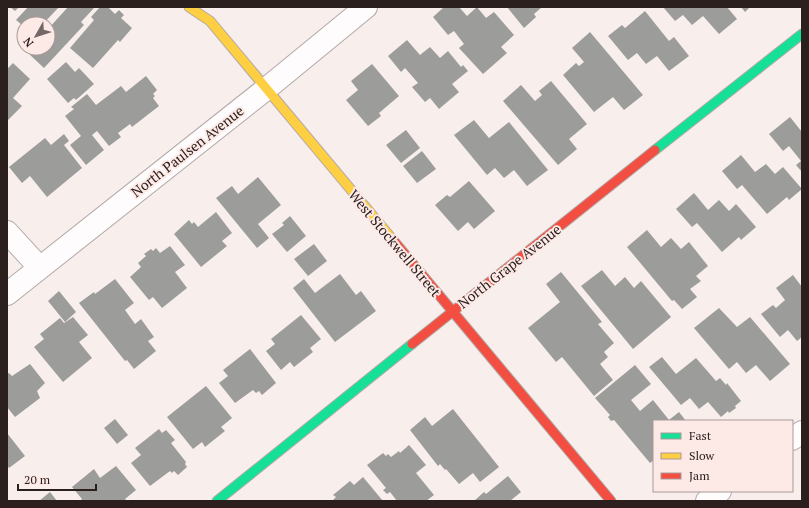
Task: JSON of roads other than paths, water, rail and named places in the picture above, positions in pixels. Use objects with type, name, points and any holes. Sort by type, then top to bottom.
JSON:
[{"type":"street","name":"West Stockwell Street","points":[[189,7],[210,21],[610,501]]},
{"type":"street","name":"North Paulsen Avenue","points":[[7,294],[266,89],[366,7]]},
{"type":"street","name":"North Grape Avenue","points":[[217,501],[452,311],[802,34]]},
{"type":"street","points":[[7,232],[40,268]]},
{"type":"street","points":[[793,438],[802,432]]},
{"type":"street","points":[[707,501],[719,492]]}]
